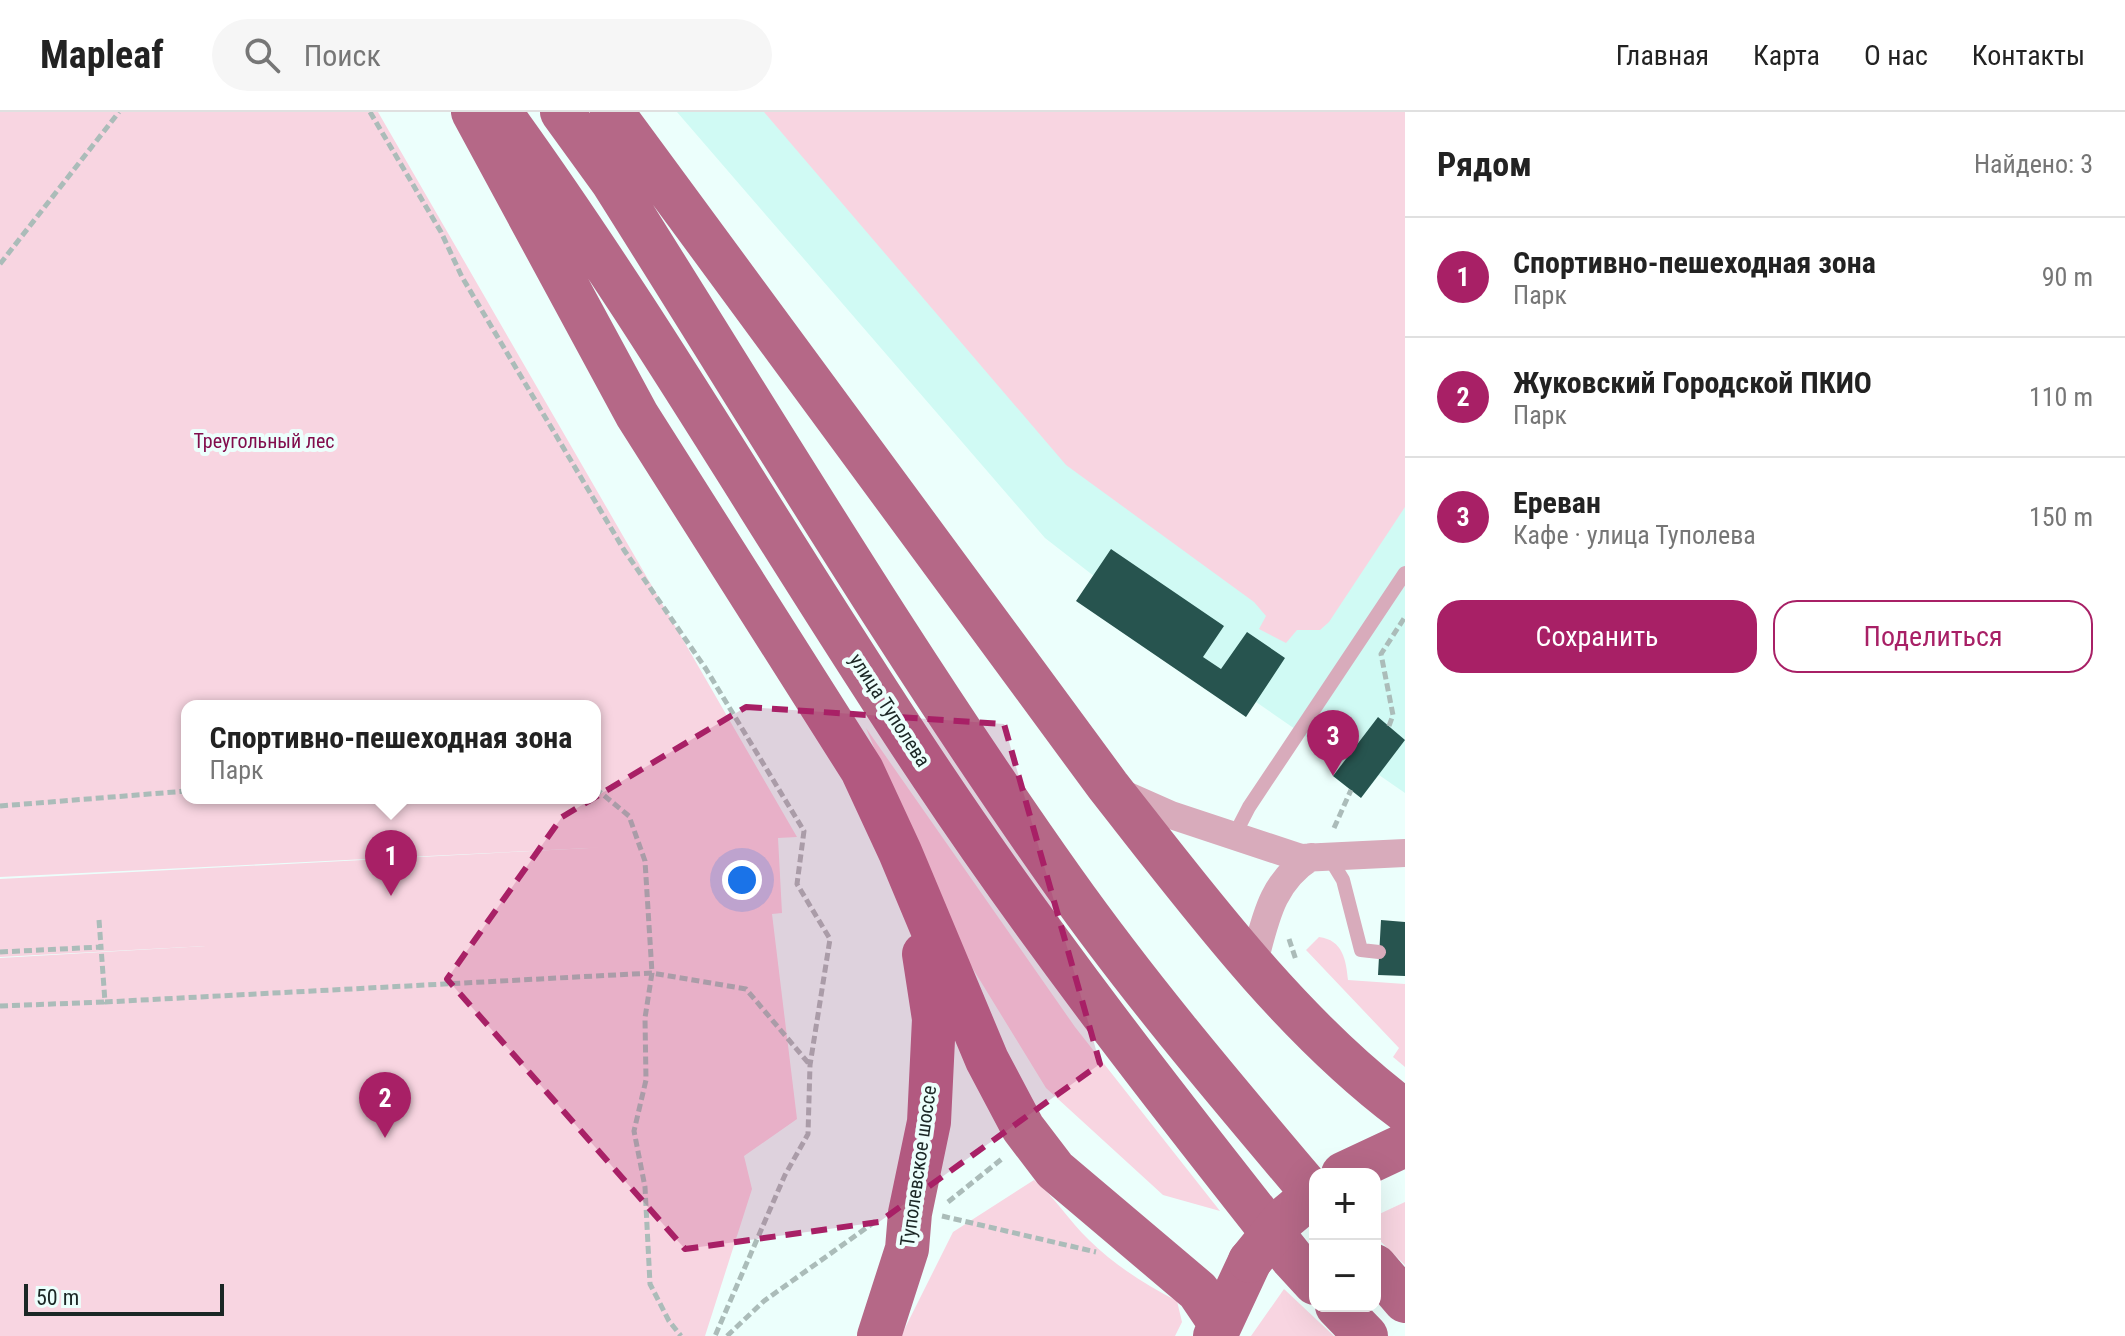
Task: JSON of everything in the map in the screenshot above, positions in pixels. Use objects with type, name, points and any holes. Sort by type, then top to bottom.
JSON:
[{"type":"main road","points":[[473,112],[637,415],[862,770],[900,852],[987,1060],[1023,1128],[1055,1170],[1198,1291],[1217,1329]]},
{"type":"main road","name":"улица Туполева","points":[[500,112],[567,204],[930,773],[1039,933],[1273,1235],[1309,1276]]},
{"type":"main road","points":[[562,112],[612,181],[973,752],[1046,857],[1182,1040],[1309,1187]]},
{"type":"main road","points":[[612,112],[1108,786],[1283,999],[1405,1111]]},
{"type":"main road","name":"Туполевское шоссе","points":[[879,1336],[907,1249],[922,1214],[934,1019],[922,940],[900,852]]},
{"type":"main road","points":[[1217,1329],[1250,1261],[1284,1219],[1309,1199]]},
{"type":"main road","points":[[1381,1273],[1405,1301]]},
{"type":"main road","points":[[1343,1312],[1366,1336]]},
{"type":"street","points":[[1108,786],[1200,825],[1301,858],[1405,853]]},
{"type":"street","points":[[1253,966],[1275,890],[1286,875],[1320,857]]},
{"type":"lane","points":[[1234,836],[1249,807],[1405,573]]},
{"type":"lane","points":[[1320,857],[1343,880],[1361,950],[1379,952]]},
{"type":"path","points":[[0,264],[119,112]]},
{"type":"path","points":[[370,112],[441,232],[462,277],[624,550],[728,704],[804,831],[797,884],[830,939],[810,1065],[808,1134],[785,1175],[715,1336]]},
{"type":"path","points":[[1389,726],[1393,715],[1381,654],[1405,617]]},
{"type":"path","points":[[1348,827],[1333,828],[1351,790]]},
{"type":"path","points":[[0,806],[181,791]]},
{"type":"path","points":[[601,793],[629,816],[645,861],[652,973],[645,1018],[646,1080],[634,1131],[645,1187],[650,1284],[669,1321],[681,1336]]},
{"type":"path","points":[[99,920],[105,1002]]},
{"type":"path","points":[[0,952],[101,947]]},
{"type":"path","points":[[0,1006],[652,973],[746,989],[810,1065]]},
{"type":"path","points":[[727,1336],[764,1301],[870,1223],[922,1214],[1109,1255]]},
{"type":"highlighted area","points":[[746,707],[1004,724],[1100,1064],[879,1222],[685,1249],[447,979],[562,817]]},
{"type":"shaded area","points":[[677,112],[1405,112],[1405,793],[1379,775],[1361,798],[1333,776],[1343,762],[1256,702],[1045,538]]},
{"type":"green space","name":"Треугольный лес","points":[[0,112],[378,112],[797,837],[778,838],[782,913],[772,914],[797,1119],[744,1156],[752,1189],[705,1336],[0,1336],[0,958],[206,946],[0,957],[0,879],[609,847],[0,877]]},
{"type":"green space","points":[[764,112],[1405,112],[1405,507],[1329,622],[1320,630],[1297,630],[1286,643],[1259,629],[1266,616],[1254,602],[1066,465]]},
{"type":"green space","points":[[866,728],[1075,1027],[1220,1211],[1163,1195],[1046,1088],[970,964],[930,882]]},
{"type":"green space","points":[[1319,937],[1333,942],[1342,952],[1348,980],[1405,984],[1405,1067],[1393,1057],[1399,1048],[1306,950]]},
{"type":"green space","points":[[1034,1180],[1109,1258],[1177,1301],[1182,1322],[1175,1336],[901,1336],[953,1232]]},
{"type":"green space","points":[[1405,1202],[1405,1265],[1381,1242],[1381,1213]]},
{"type":"green space","points":[[1284,1289],[1334,1336],[1251,1336]]},
{"type":"building","points":[[1111,549],[1224,626],[1203,657],[1221,669],[1247,632],[1285,658],[1246,717],[1076,601]]},
{"type":"building","points":[[1378,717],[1405,740],[1361,798],[1333,776]]},
{"type":"building","points":[[1381,920],[1405,922],[1405,976],[1378,975]]},
{"type":"place","name":"Ереван","points":[[1333,776]]},
{"type":"place","name":"Спортивно-пешеходная зона","points":[[391,896]]},
{"type":"place","name":"Жуковский Городской ПКИО","points":[[385,1138]]}]
